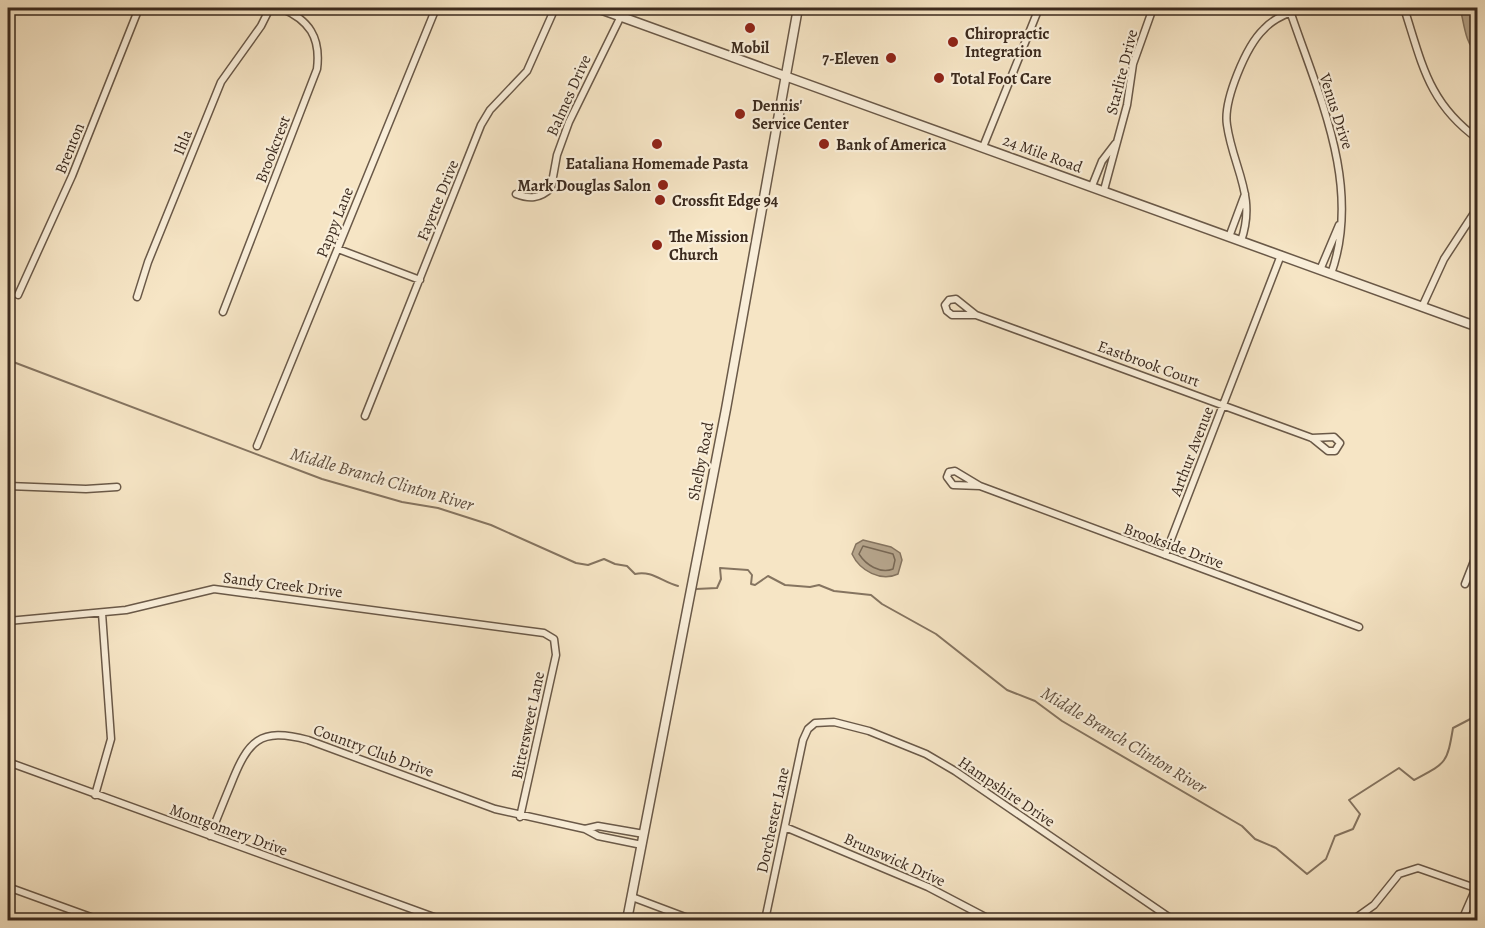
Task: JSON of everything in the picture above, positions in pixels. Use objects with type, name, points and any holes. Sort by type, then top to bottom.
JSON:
[{"type":"street","points":[[8,16],[12,8]]},
{"type":"street","name":"Brenton","points":[[18,296],[72,176],[139,8]]},
{"type":"street","name":"Ihla","points":[[137,297],[148,262],[222,82],[261,26],[270,8]]},
{"type":"street","name":"Brookcrest","points":[[223,312],[317,69],[316,43],[309,26],[302,18],[281,8]]},
{"type":"street","name":"Pappy Lane","points":[[257,446],[436,8]]},
{"type":"street","name":"Fayette Drive","points":[[365,416],[481,125],[490,111],[527,70],[555,8]]},
{"type":"street","name":"24 Mile Road","points":[[597,8],[1478,327]]},
{"type":"street","name":"Shelby Road","points":[[627,921],[723,423],[798,8]]},
{"type":"street","points":[[983,147],[1039,8]]},
{"type":"street","name":"Starlite Drive","points":[[1104,190],[1127,105],[1133,64],[1153,8]]},
{"type":"street","points":[[1404,8],[1432,90],[1449,115],[1478,139]]},
{"type":"street","points":[[1241,241],[1248,214],[1245,194],[1228,135],[1227,107],[1255,39],[1273,21],[1290,10]]},
{"type":"street","name":"Venus Drive","points":[[1290,10],[1339,165],[1342,197],[1340,242],[1331,274]]},
{"type":"street","name":"Balmes Drive","points":[[516,194],[530,198],[538,197],[550,188],[557,155],[569,122],[621,16]]},
{"type":"street","name":"Starlite Drive","points":[[1092,186],[1102,161],[1115,144]]},
{"type":"street","points":[[1229,237],[1245,194]]},
{"type":"street","points":[[1422,307],[1444,260],[1478,207]]},
{"type":"street","name":"Venus Drive","points":[[1320,270],[1340,225]]},
{"type":"street","points":[[338,249],[420,280]]},
{"type":"street","name":"Arthur Avenue","points":[[1165,555],[1281,255]]},
{"type":"street","name":"Eastbrook Court","points":[[976,315],[952,315],[947,311],[945,305],[949,300],[956,299],[976,315],[1312,438]]},
{"type":"street","name":"Brookside Drive","points":[[980,486],[953,485],[947,477],[949,472],[955,471],[980,486],[1359,627]]},
{"type":"street","points":[[8,486],[86,489],[117,487]]},
{"type":"street","points":[[1465,584],[1478,551]]},
{"type":"street","name":"Sandy Creek Drive","points":[[8,621],[102,613],[152,604],[202,591],[227,590],[536,632],[554,639]]},
{"type":"street","points":[[95,795],[111,739],[102,613]]},
{"type":"street","name":"Bittersweet Lane","points":[[520,817],[556,655],[554,639]]},
{"type":"street","name":"Hampshire Drive","points":[[810,726],[822,721],[849,725],[897,741],[940,762],[1173,921]]},
{"type":"street","name":"Dorchester Lane","points":[[765,921],[803,740],[810,726]]},
{"type":"street","name":"Country Club Drive","points":[[210,836],[242,755],[261,739],[278,735],[308,740],[520,817],[585,829],[598,836],[642,845]]},
{"type":"street","name":"Montgomery Drive","points":[[8,762],[442,921]]},
{"type":"street","name":"Country Club Drive","points":[[585,829],[598,826],[644,834]]},
{"type":"street","name":"Brunswick Drive","points":[[785,827],[928,887],[991,921]]},
{"type":"street","points":[[1353,921],[1374,905],[1399,874],[1418,868],[1477,889],[1462,921]]},
{"type":"street","points":[[8,887],[99,921]]},
{"type":"street","points":[[632,897],[693,921]]},
{"type":"water","points":[[1460,8],[1477,8],[1477,52],[1467,39]]},
{"type":"water","points":[[863,540],[891,547],[900,553],[902,560],[898,574],[878,576],[860,565],[852,554],[856,544]]},
{"type":"waterway","name":"Middle Branch Clinton River","points":[[8,360],[322,479],[402,502],[438,508],[491,525],[576,563],[588,565],[604,559],[627,566],[635,574],[652,575],[678,586]]},
{"type":"waterway","name":"Middle Branch Clinton River","points":[[696,589],[717,588],[721,579],[720,568],[748,570],[752,575],[751,584],[755,585],[768,576],[785,585],[810,587],[819,585],[834,591],[871,595],[882,604],[936,634],[1007,690],[1035,701],[1062,721],[1242,826],[1255,839],[1276,848],[1307,874],[1326,859],[1335,836],[1353,829],[1360,814],[1349,800],[1399,768],[1414,780],[1433,770],[1446,756],[1453,728],[1478,715]]},
{"type":"place","name":"Mobil","points":[[750,28]]},
{"type":"place","name":"Chiropractic Integration","points":[[953,42]]},
{"type":"place","name":"7-Eleven","points":[[891,58]]},
{"type":"place","name":"Total Foot Care","points":[[939,78]]},
{"type":"place","name":"Dennis' Service Center","points":[[740,114]]},
{"type":"place","name":"Eataliana Homemade Pasta","points":[[657,144]]},
{"type":"place","name":"Bank of America","points":[[824,144]]},
{"type":"place","name":"Mark Douglas Salon","points":[[663,185]]},
{"type":"place","name":"Crossfit Edge 94","points":[[660,200]]},
{"type":"place","name":"The Mission Church","points":[[657,245]]}]
